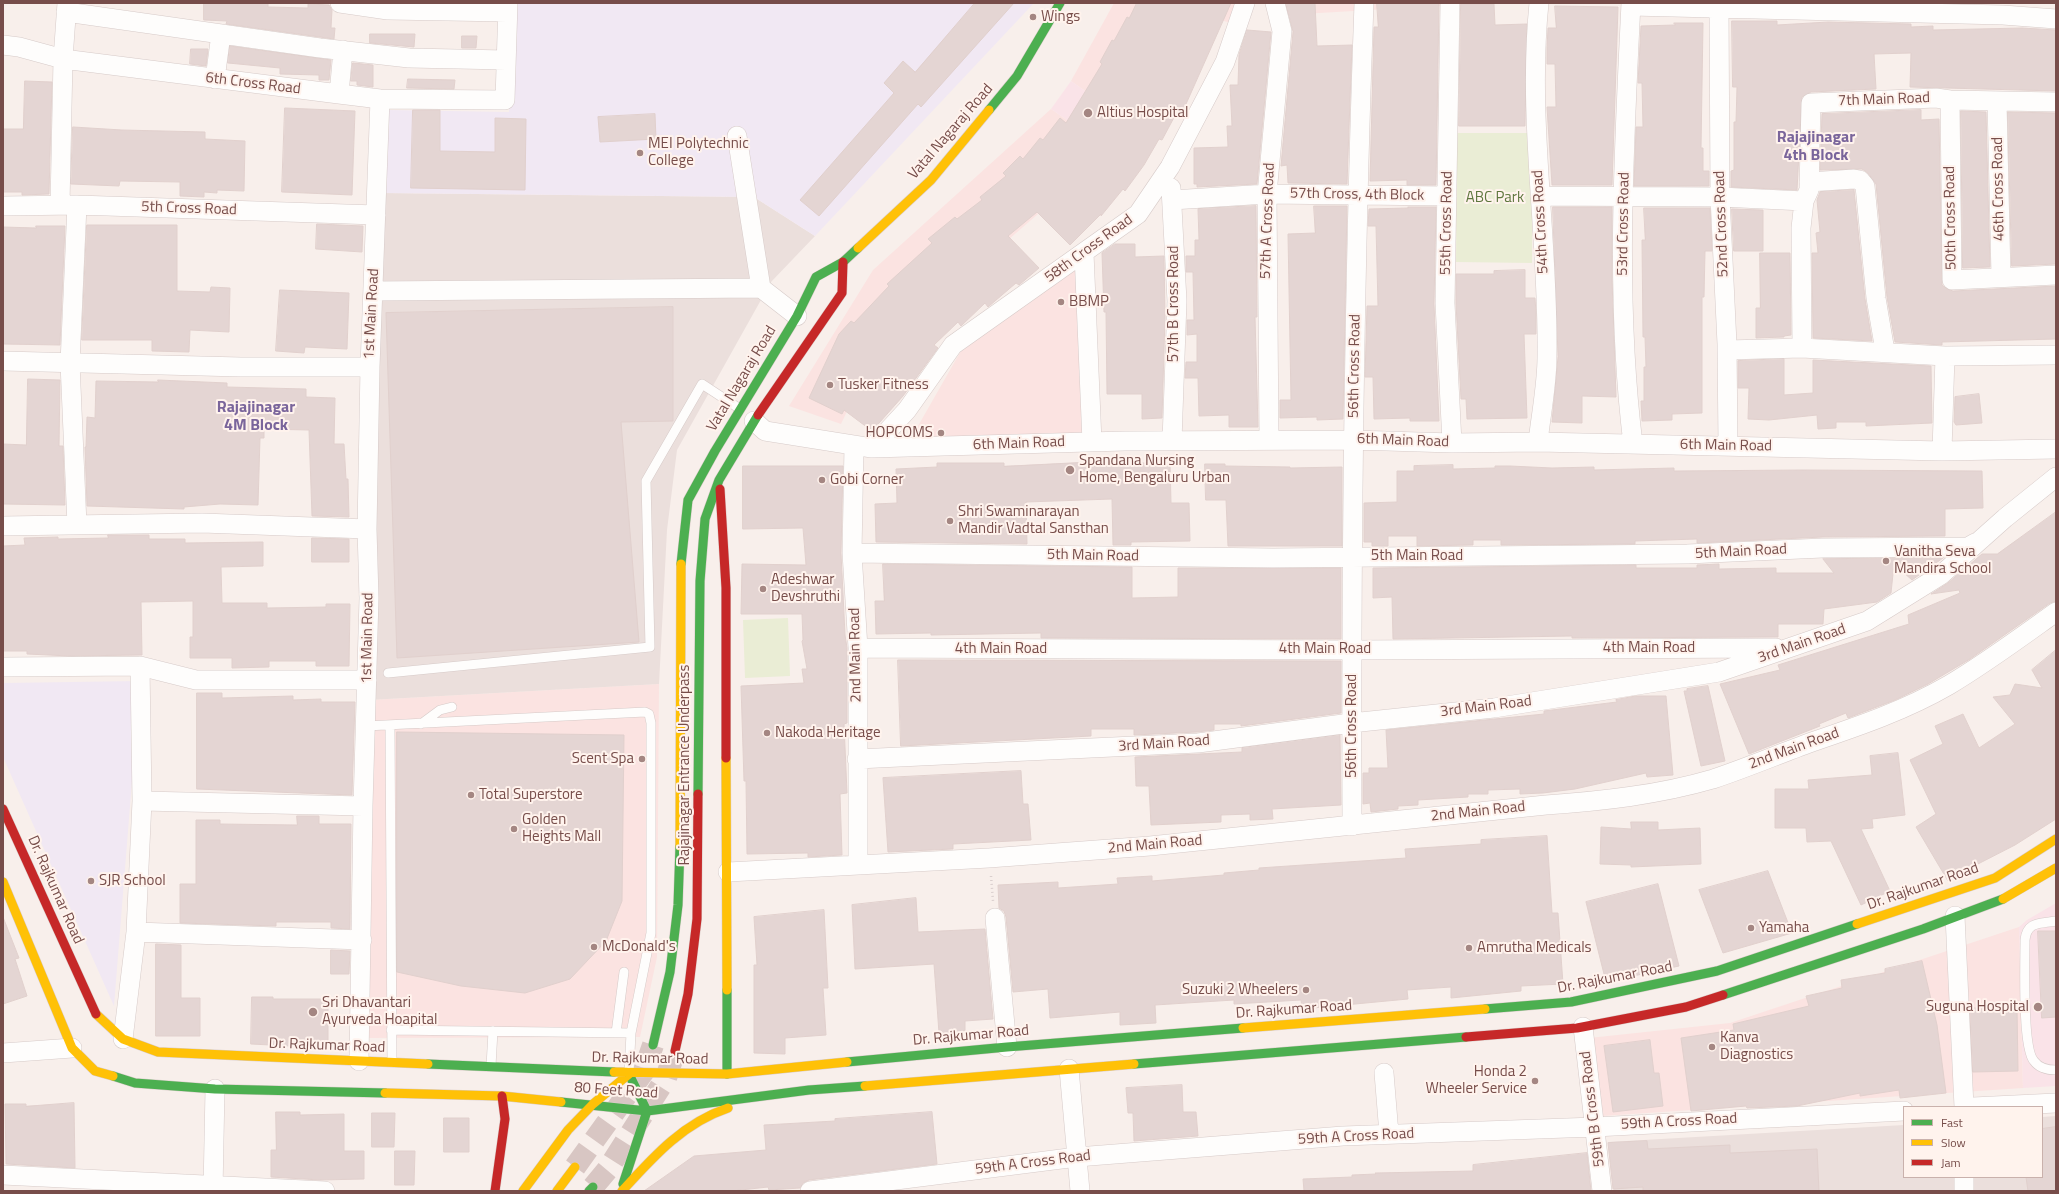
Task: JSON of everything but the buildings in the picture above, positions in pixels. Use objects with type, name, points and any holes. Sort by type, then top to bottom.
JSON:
[{"type":"main road","name":"Vatal Nagaraj Road","points":[[688,500],[740,409],[797,316],[816,277],[843,262],[936,174],[1018,76],[1060,3]]},
{"type":"main road","points":[[727,1074],[728,872],[726,588],[719,480],[754,421],[842,293],[843,262]]},
{"type":"main road","name":"Rajajinagar Entrance Underpass","points":[[675,1051],[684,1013],[694,953],[698,885],[700,581],[705,519],[719,480]]},
{"type":"main road","name":"Rajajinagar Entrance Underpass","points":[[653,1045],[670,972],[678,904],[680,570],[688,500]]},
{"type":"main road","name":"Dr. Rajkumar Road","points":[[3,809],[96,1015],[123,1039],[158,1052],[216,1056],[359,1060],[490,1066],[628,1074],[727,1074],[1007,1047],[1571,1002],[1717,972],[1995,878],[2056,839]]},
{"type":"main road","points":[[621,1191],[656,1153],[682,1132],[702,1119],[751,1098],[809,1090],[1583,1027],[1686,1007],[1924,929],[2002,900],[2056,868]]},
{"type":"main road","points":[[3,882],[72,1048],[95,1071],[129,1081],[215,1089],[502,1096],[505,1119],[495,1191]]},
{"type":"main road","points":[[523,1191],[564,1135],[593,1104],[628,1074],[648,1111],[621,1191]]},
{"type":"main road","name":"80 Feet Road","points":[[502,1096],[593,1104],[648,1111],[751,1098]]},
{"type":"main road","points":[[557,1191],[575,1167]]},
{"type":"street","points":[[77,525],[70,363],[68,205],[63,59],[66,8],[222,34],[409,58],[506,60],[507,7],[388,10],[340,3]]},
{"type":"street","name":"58th Cross Road","points":[[872,448],[907,410],[953,345],[1138,214],[1170,167],[1225,62],[1245,3]]},
{"type":"street","name":"57th A Cross Road","points":[[1269,440],[1267,194],[1282,31],[1275,3]]},
{"type":"street","name":"56th Cross Road","points":[[1352,826],[1352,556],[1358,194],[1364,3]]},
{"type":"street","name":"55th Cross Road","points":[[1450,3],[1445,303],[1452,443]]},
{"type":"street","name":"54th Cross Road","points":[[1538,442],[1547,358],[1535,112],[1539,3]]},
{"type":"street","points":[[1631,4],[2003,15],[2056,19]]},
{"type":"street","name":"53rd Cross Road","points":[[1631,4],[1625,124],[1623,284],[1627,392],[1633,444]]},
{"type":"street","name":"52nd Cross Road","points":[[1719,6],[1720,197],[1727,350],[1728,446]]},
{"type":"street","points":[[215,79],[222,34]]},
{"type":"street","name":"6th Cross Road","points":[[3,45],[19,47],[63,59],[380,99],[506,100],[506,60]]},
{"type":"street","points":[[339,94],[343,50]]},
{"type":"street","name":"7th Main Road","points":[[1802,348],[1801,228],[1804,201],[1809,190],[1811,103],[1936,98],[1950,100],[2056,102]]},
{"type":"street","name":"1st Main Road","points":[[359,1060],[363,806],[370,598],[367,529],[370,367],[380,99]]},
{"type":"street","name":"50th Cross Road","points":[[1950,100],[1952,280],[2056,275]]},
{"type":"street","name":"46th Cross Road","points":[[1997,101],[2001,277]]},
{"type":"street","points":[[737,136],[762,288]]},
{"type":"street","name":"57th B Cross Road","points":[[1170,167],[1177,301],[1172,441]]},
{"type":"street","points":[[1809,182],[1854,179],[1860,180],[1865,186],[1876,298],[1885,351]]},
{"type":"street","name":"57th Cross, 4th Block","points":[[1172,200],[1267,194],[1447,196]]},
{"type":"street","points":[[1540,196],[1720,197],[1804,201]]},
{"type":"street","name":"5th Cross Road","points":[[3,206],[68,205],[376,215]]},
{"type":"street","points":[[1084,253],[1092,442]]},
{"type":"street","points":[[374,291],[762,288],[797,316]]},
{"type":"street","points":[[1727,350],[1802,348],[1885,351],[1945,356],[2056,355]]},
{"type":"street","points":[[1942,450],[1945,356]]},
{"type":"street","points":[[3,362],[241,367],[370,367]]},
{"type":"street","name":"6th Main Road","points":[[754,421],[765,431],[872,448],[1092,442],[1354,440],[1452,443],[1538,442],[1942,450],[2056,449]]},
{"type":"street","name":"2nd Main Road","points":[[854,445],[852,552],[858,648],[858,865]]},
{"type":"street","name":"3rd Main Road","points":[[857,759],[1198,743],[1352,722],[1494,708],[1719,672],[1867,621],[1942,575],[1980,540],[2056,476]]},
{"type":"street","points":[[3,526],[202,523],[367,529]]},
{"type":"street","name":"5th Main Road","points":[[852,552],[1273,558],[1352,556],[1687,554],[1824,548],[1968,547],[1980,540]]},
{"type":"street","name":"2nd Main Road","points":[[728,872],[989,858],[1150,846],[1352,826],[1546,804],[1606,801],[1664,791],[1713,779],[1868,722],[1914,703],[1949,685],[2056,612]]},
{"type":"street","name":"4th Main Road","points":[[858,648],[1352,650],[1792,648]]},
{"type":"street","points":[[123,1039],[136,932],[142,802],[140,666]]},
{"type":"street","points":[[3,667],[140,666],[196,680],[367,680]]},
{"type":"street","points":[[142,802],[363,806]]},
{"type":"street","points":[[1956,916],[1964,1106]]},
{"type":"street","points":[[995,918],[1007,1047]]},
{"type":"street","points":[[136,932],[362,940]]},
{"type":"street","name":"59th B Cross Road","points":[[1583,1027],[1602,1191]]},
{"type":"street","points":[[3,1052],[72,1048]]},
{"type":"street","points":[[1069,1069],[1080,1191]]},
{"type":"street","points":[[1384,1073],[1390,1134]]},
{"type":"street","points":[[213,1189],[215,1089]]},
{"type":"street","points":[[1994,1106],[2056,1103]]},
{"type":"street","name":"59th A Cross Road","points":[[810,1191],[1077,1157],[1343,1136],[1595,1127],[1903,1111]]},
{"type":"street","points":[[3,1175],[213,1189],[324,1191]]},
{"type":"street","points":[[1964,1178],[1964,1191]]},
{"type":"street","points":[[3,1185],[7,1191]]},
{"type":"lane","points":[[388,673],[650,647],[646,481],[702,384],[740,409]]},
{"type":"lane","points":[[420,724],[440,710],[452,707]]},
{"type":"lane","points":[[366,726],[390,726],[645,712],[649,714],[651,723],[651,933],[631,1033],[628,1074]]},
{"type":"lane","points":[[390,726],[392,1062]]},
{"type":"lane","points":[[2056,921],[2031,926],[2027,929],[2025,940],[2027,1032],[2030,1055],[2033,1061],[2041,1067],[2056,1070]]},
{"type":"lane","points":[[616,1032],[624,972]]},
{"type":"lane","points":[[391,1030],[631,1033]]},
{"type":"lane","points":[[490,1066],[492,1031]]},
{"type":"path","points":[[989,858],[995,918]]},
{"type":"shaded area","name":"MEI Polytechnic College","points":[[513,3],[1034,3],[815,236],[754,197],[384,193],[388,110],[509,112]]},
{"type":"shaded area","points":[[1114,3],[1240,3],[1233,24],[1183,7],[1125,119],[1071,81]]},
{"type":"shaded area","points":[[1284,3],[1494,3],[1284,15]]},
{"type":"shaded area","points":[[1071,81],[1125,119],[1106,147],[1051,109]]},
{"type":"shaded area","points":[[1051,109],[1106,147],[1033,207],[1038,214],[873,357],[841,424],[789,406],[873,270]]},
{"type":"shaded area","points":[[384,193],[754,197],[815,236],[771,282],[677,450],[667,530],[659,684],[369,700]]},
{"type":"shaded area","name":"BBMP","points":[[1093,255],[1098,434],[910,440],[962,349]]},
{"type":"shaded area","name":"SJR School","points":[[140,681],[114,1006],[3,757],[3,683]]},
{"type":"shaded area","name":"Golden Heights Mall","points":[[659,684],[657,957],[640,1037],[369,1038],[369,700]]},
{"type":"shaded area","name":"Suguna Hospital","points":[[2056,903],[2056,1086],[2023,1088],[2019,927],[2027,920]]},
{"type":"shaded area","points":[[2019,927],[2023,1088],[1602,1116],[1589,1038],[1730,1023]]},
{"type":"shaded area","points":[[2056,1116],[2056,1191],[1614,1191],[1609,1142],[1903,1125],[1903,1178],[2043,1178],[2043,1117]]},
{"type":"green space","name":"ABC Park","points":[[1457,133],[1533,133],[1532,263],[1456,262]]},
{"type":"green space","points":[[788,618],[790,676],[745,678],[743,620]]},
{"type":"tunnel","points":[[575,1167],[644,1071],[653,1045]]},
{"type":"tunnel","points":[[593,1187],[608,1169],[666,1078],[675,1051]]},
{"type":"traffic: fast","points":[[989,110],[1017,76],[1060,3]]},
{"type":"traffic: fast","points":[[681,564],[688,500],[715,451],[797,316],[816,277],[843,262],[858,248]]},
{"type":"traffic: fast","points":[[698,794],[700,581],[705,519],[719,480],[758,415]]},
{"type":"traffic: fast","points":[[653,1045],[670,972],[678,905],[680,846]]},
{"type":"traffic: fast","points":[[1723,995],[1923,929],[2003,899]]},
{"type":"traffic: fast","points":[[1485,1009],[1571,1002],[1717,971],[1857,924]]},
{"type":"traffic: fast","points":[[727,990],[727,1074]]},
{"type":"traffic: fast","points":[[847,1062],[1007,1047],[1243,1028]]},
{"type":"traffic: fast","points":[[1134,1064],[1466,1037]]},
{"type":"traffic: fast","points":[[428,1064],[614,1072]]},
{"type":"traffic: fast","points":[[623,1184],[647,1111],[629,1074]]},
{"type":"traffic: fast","points":[[113,1076],[135,1083],[215,1089],[385,1093]]},
{"type":"traffic: fast","points":[[561,1102],[647,1111],[809,1090],[865,1086]]},
{"type":"traffic: fast","points":[[589,1191],[593,1187]]},
{"type":"traffic: slow","points":[[858,248],[931,180],[989,110]]},
{"type":"traffic: slow","points":[[680,846],[681,564]]},
{"type":"traffic: slow","points":[[726,758],[727,990]]},
{"type":"traffic: slow","points":[[1857,924],[1995,878],[2056,839]]},
{"type":"traffic: slow","points":[[2003,899],[2056,868]]},
{"type":"traffic: slow","points":[[3,882],[72,1048],[95,1071],[113,1076]]},
{"type":"traffic: slow","points":[[1243,1028],[1485,1009]]},
{"type":"traffic: slow","points":[[96,1014],[123,1039],[158,1052],[428,1064]]},
{"type":"traffic: slow","points":[[614,1072],[727,1074],[847,1062]]},
{"type":"traffic: slow","points":[[865,1086],[1134,1064]]},
{"type":"traffic: slow","points":[[523,1191],[568,1130],[593,1104],[629,1074]]},
{"type":"traffic: slow","points":[[385,1093],[502,1096],[561,1102]]},
{"type":"traffic: slow","points":[[622,1191],[670,1142],[712,1114],[728,1108]]},
{"type":"traffic: slow","points":[[557,1191],[575,1167]]},
{"type":"traffic: jam","points":[[758,415],[842,293],[843,262]]},
{"type":"traffic: jam","points":[[720,489],[726,588],[726,758]]},
{"type":"traffic: jam","points":[[675,1051],[688,994],[697,919],[698,794]]},
{"type":"traffic: jam","points":[[3,809],[96,1014]]},
{"type":"traffic: jam","points":[[1466,1037],[1577,1028],[1686,1007],[1723,995]]},
{"type":"traffic: jam","points":[[495,1191],[505,1119],[502,1096]]},
{"type":"place","name":"Wings","points":[[1033,17]]},
{"type":"place","name":"Altius Hospital","points":[[1088,113]]},
{"type":"place","name":"MEI Polytechnic College","points":[[640,153]]},
{"type":"place","name":"BBMP","points":[[1061,302]]},
{"type":"place","name":"Tusker Fitness","points":[[830,385]]},
{"type":"place","name":"HOPCOMS","points":[[941,433]]},
{"type":"place","name":"Spandana Nursing Home, Bengaluru Urban","points":[[1070,470]]},
{"type":"place","name":"Gobi Corner","points":[[822,480]]},
{"type":"place","name":"Shri Swaminarayan Mandir Vadtal Sansthan","points":[[950,521]]},
{"type":"place","name":"Vanitha Seva Mandira School","points":[[1886,561]]},
{"type":"place","name":"Adeshwar Devshruthi","points":[[763,589]]},
{"type":"place","name":"Nakoda Heritage","points":[[767,733]]},
{"type":"place","name":"Scent Spa","points":[[642,759]]},
{"type":"place","name":"Total Superstore","points":[[471,795]]},
{"type":"place","name":"Golden Heights Mall","points":[[514,829]]},
{"type":"place","name":"SJR School","points":[[91,881]]},
{"type":"place","name":"Yamaha","points":[[1751,928]]},
{"type":"place","name":"McDonald's","points":[[594,947]]},
{"type":"place","name":"Amrutha Medicals","points":[[1469,948]]},
{"type":"place","name":"Suzuki 2 Wheelers","points":[[1306,990]]},
{"type":"place","name":"Suguna Hospital","points":[[2038,1007]]},
{"type":"place","name":"Sri Dhavantari Ayurveda Hoapital","points":[[313,1012]]},
{"type":"place","name":"Kanva Diagnostics","points":[[1712,1047]]},
{"type":"place","name":"Honda 2 Wheeler Service","points":[[1535,1081]]},
{"type":"district","name":"Rajajinagar 4th Block","points":[[1816,147]]},
{"type":"district","name":"Rajajinagar 4M Block","points":[[256,417]]}]
